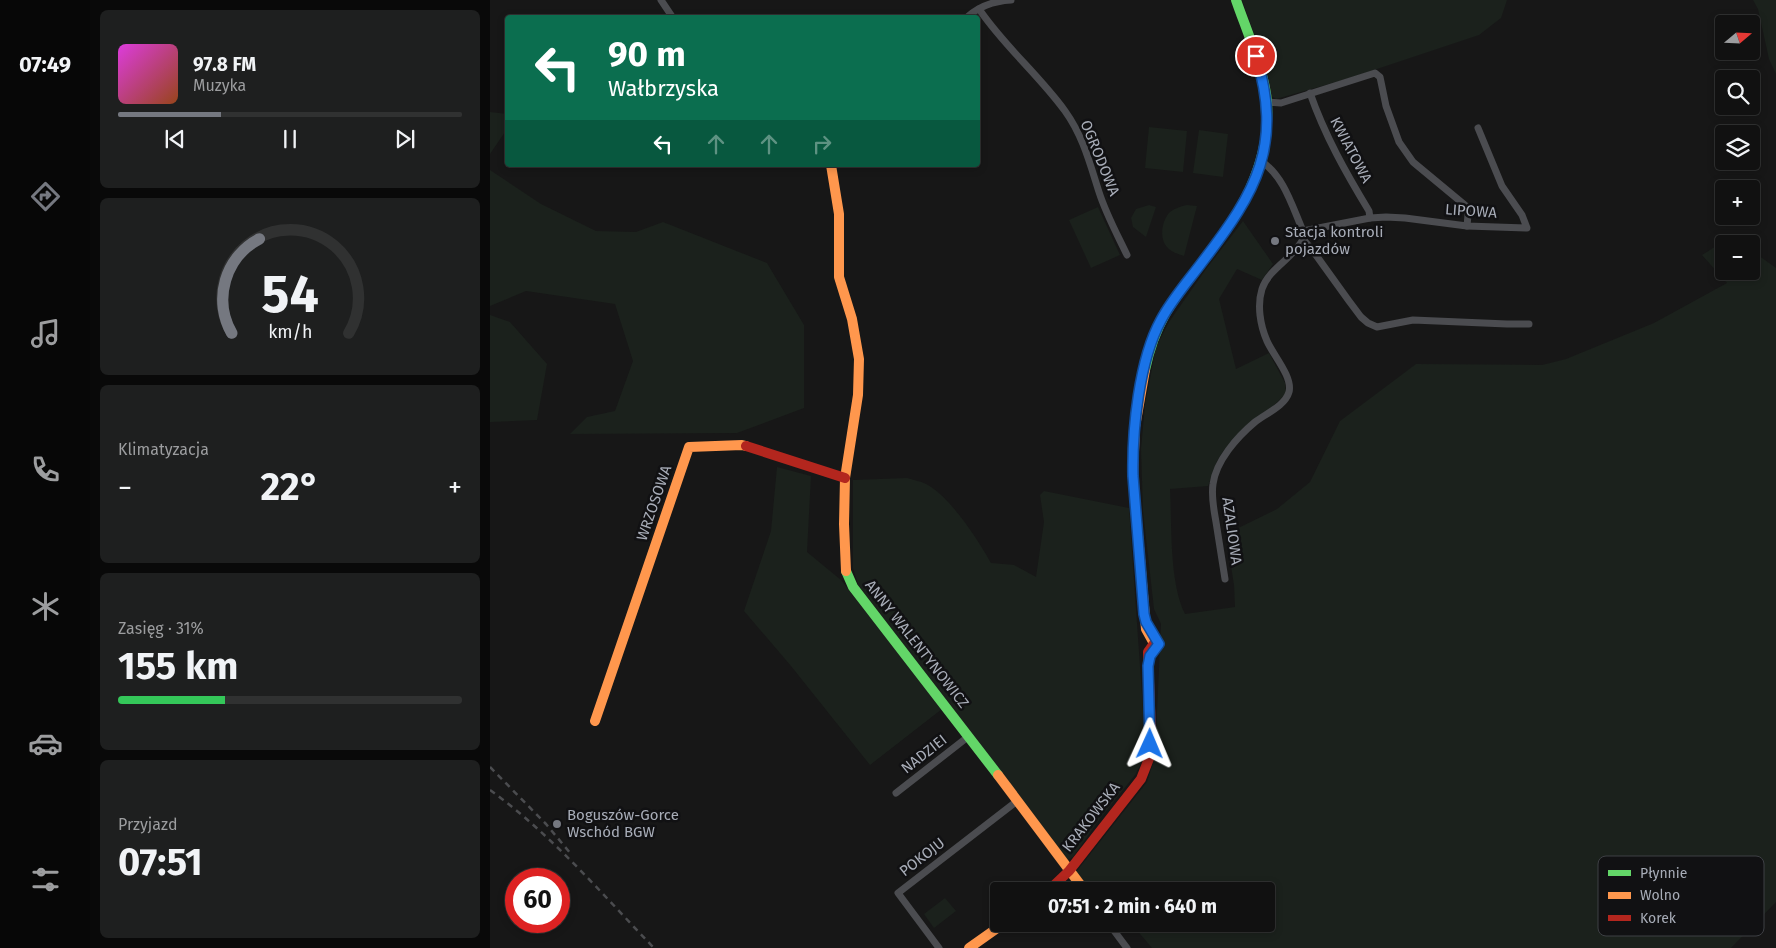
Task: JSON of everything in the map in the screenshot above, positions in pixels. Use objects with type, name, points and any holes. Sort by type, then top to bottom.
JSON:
[{"type":"street","points":[[661,0],[671,15]]},
{"type":"street","points":[[970,15],[995,1],[1011,0]]},
{"type":"street","points":[[1236,0],[1256,56],[1267,102],[1267,134],[1261,160],[1279,178],[1303,231],[1303,239],[1361,317],[1368,323],[1378,327],[1413,320],[1530,324]]},
{"type":"street","name":"OGRODOWA","points":[[979,9],[991,27],[1036,74],[1066,112],[1080,137],[1106,210],[1127,255]]},
{"type":"street","points":[[1267,102],[1280,103],[1375,73],[1380,77],[1386,106],[1399,142],[1413,162],[1466,206],[1468,215],[1467,226]]},
{"type":"street","name":"KWIATOWA","points":[[1310,94],[1319,120],[1369,211],[1370,218]]},
{"type":"street","name":"LIPOWA","points":[[1303,231],[1370,218],[1405,218],[1467,226],[1527,228],[1522,215],[1502,186],[1478,128]]},
{"type":"street","name":"KRAKOWSKA","points":[[1057,882],[1068,871],[1141,778],[1150,756],[1151,733],[1148,666],[1150,656],[1156,644],[1146,622],[1133,476],[1137,409],[1149,350],[1160,321],[1172,301],[1221,238],[1241,208],[1255,180],[1261,160]]},
{"type":"street","name":"ANNY WALENTYNOWICZ","points":[[831,167],[839,214],[839,277],[852,319],[859,359],[858,395],[845,478],[844,555],[846,571],[853,587],[969,736],[1077,882]]},
{"type":"street","name":"AZALIOWA","points":[[1225,579],[1212,495],[1215,474],[1240,436],[1288,396],[1290,389],[1289,381],[1267,341],[1262,327],[1260,301],[1268,278],[1300,246],[1303,239]]},
{"type":"street","name":"WRZOSOWA","points":[[595,721],[689,447],[742,445],[845,478]]},
{"type":"street","name":"NADZIEI","points":[[896,793],[969,736]]},
{"type":"street","name":"POKOJU","points":[[940,948],[898,893],[1017,801]]},
{"type":"street","points":[[969,948],[992,932]]},
{"type":"street","points":[[1115,932],[1127,948]]},
{"type":"shaded area","points":[[1242,0],[1507,0],[1501,18],[1479,35],[1347,79],[1276,99],[1271,96],[1267,70]]},
{"type":"shaded area","points":[[1753,0],[1776,0],[1776,74],[1769,59],[1758,9]]},
{"type":"shaded area","points":[[490,112],[505,114],[505,132],[490,154]]},
{"type":"shaded area","points":[[1149,127],[1187,131],[1183,172],[1145,168]]},
{"type":"shaded area","points":[[1199,130],[1228,134],[1223,177],[1193,173]]},
{"type":"shaded area","points":[[490,170],[541,204],[596,231],[636,232],[663,222],[767,263],[804,325],[804,408],[737,433],[570,434],[587,417],[615,411],[633,361],[615,304],[526,291],[490,306]]},
{"type":"shaded area","points":[[1149,205],[1156,207],[1146,237],[1133,227],[1131,218],[1136,209]]},
{"type":"shaded area","points":[[1187,205],[1197,206],[1184,256],[1173,252],[1167,247],[1163,239],[1162,230],[1169,213]]},
{"type":"shaded area","points":[[1098,207],[1120,255],[1091,268],[1069,220]]},
{"type":"shaded area","points":[[1243,221],[1273,264],[1262,280],[1237,269],[1219,299],[1236,369],[1269,353],[1285,383],[1286,393],[1227,447],[1218,460],[1208,486],[1170,489],[1174,570],[1176,586],[1185,614],[1235,607],[1234,585],[1226,534],[1277,509],[1310,482],[1340,421],[1416,364],[1542,365],[1566,359],[1654,323],[1727,283],[1724,280],[1760,280],[1760,256],[1776,268],[1776,902],[1764,914],[1764,856],[1598,856],[1598,936],[1743,936],[1731,948],[1152,948],[1138,932],[1275,932],[1275,882],[1083,882],[1076,872],[1147,782],[1155,757],[1161,624],[1154,609],[1143,511],[1141,449],[1145,405],[1156,347],[1169,322]]},
{"type":"shaded area","points":[[1715,247],[1715,270],[1702,255]]},
{"type":"shaded area","points":[[490,315],[510,322],[547,364],[537,420],[490,422]]},
{"type":"shaded area","points":[[777,467],[811,476],[807,552],[841,580],[942,709],[870,765],[791,666],[744,611],[771,531]]},
{"type":"shaded area","points":[[907,478],[926,484],[954,508],[991,563],[1014,565],[1036,577],[1044,522],[1040,495],[1044,491],[1129,508],[1146,753],[1135,775],[1099,820],[1073,857],[1068,860],[858,585],[853,568],[853,480]]},
{"type":"shaded area","points":[[945,898],[956,911],[934,928],[924,914]]},
{"type":"railway","points":[[490,767],[546,824],[571,854]]},
{"type":"railway","points":[[490,790],[555,845],[654,948]]},
{"type":"traffic: fast","points":[[1145,370],[1159,325],[1181,289],[1215,246],[1240,208],[1250,189],[1264,148],[1267,126],[1266,90],[1250,37],[1236,0]]},
{"type":"traffic: fast","points":[[846,571],[853,587],[998,775]]},
{"type":"traffic: slow","points":[[831,167],[839,214],[839,277],[852,319],[859,359],[858,395],[845,478],[846,571]]},
{"type":"traffic: slow","points":[[1145,370],[1135,427],[1133,476],[1146,629],[1156,647]]},
{"type":"traffic: slow","points":[[595,721],[689,447],[746,446]]},
{"type":"traffic: slow","points":[[998,775],[1078,882]]},
{"type":"traffic: slow","points":[[969,948],[992,932]]},
{"type":"traffic: jam","points":[[746,446],[845,478]]},
{"type":"traffic: jam","points":[[1057,882],[1069,871],[1141,779],[1150,756],[1148,652],[1156,641]]},
{"type":"place","name":"Stacja kontroli pojazdów","points":[[1275,241]]},
{"type":"place","name":"Boguszów-Gorce Wschód BGW","points":[[557,824]]},
{"type":"route","points":[[1150,744],[1148,666],[1150,656],[1159,644],[1154,638],[1144,614],[1133,476],[1137,412],[1149,350],[1160,321],[1172,301],[1221,238],[1241,208],[1255,180],[1267,134],[1267,102],[1256,56]]}]
